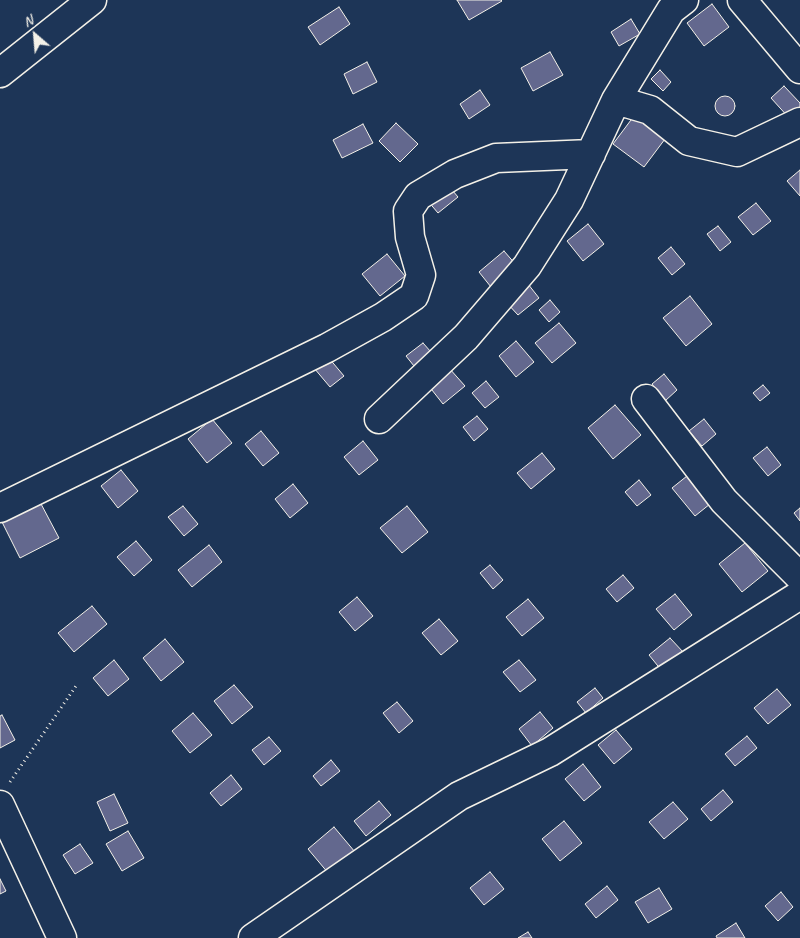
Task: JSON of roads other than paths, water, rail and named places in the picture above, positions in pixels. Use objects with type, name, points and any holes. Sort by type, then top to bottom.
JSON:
[{"type":"street","points":[[0,73],[92,0]]},
{"type":"street","points":[[742,0],[800,69]]},
{"type":"street","points":[[380,419],[466,337],[527,266],[569,200],[616,100],[673,3]]},
{"type":"street","points":[[616,100],[650,110],[689,141],[737,152],[800,122]]},
{"type":"street","points":[[0,508],[327,348],[383,318],[414,296],[421,275],[410,237],[408,211],[418,196],[455,174],[496,158],[591,154]]},
{"type":"street","points":[[646,399],[724,501],[800,577]]},
{"type":"street","points":[[253,938],[459,796],[550,752],[800,595]]},
{"type":"street","points":[[3,797],[62,938]]}]
